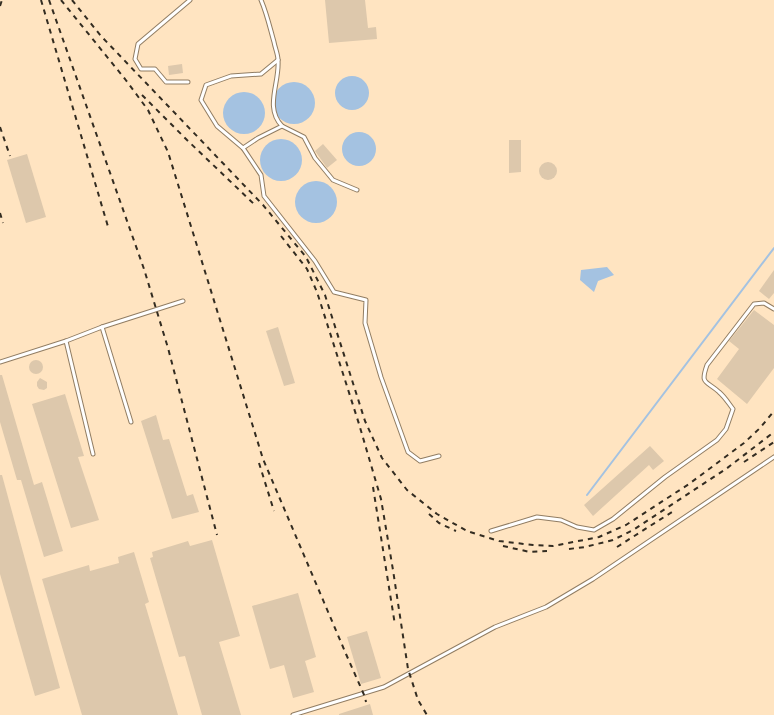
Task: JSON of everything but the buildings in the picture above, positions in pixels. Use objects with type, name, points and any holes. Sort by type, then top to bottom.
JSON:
[{"type":"lane","points":[[188,82],[166,82],[155,69],[141,69],[135,59],[138,44],[190,0]]},
{"type":"lane","points":[[261,0],[278,60],[278,77],[272,107],[276,120],[282,126],[304,137],[315,158],[333,180],[357,190]]},
{"type":"lane","points":[[278,60],[261,74],[232,76],[206,85],[201,100],[217,126],[243,148],[261,175],[264,196],[315,261],[334,292],[366,300],[366,323],[382,383],[408,452],[420,461],[439,456]]},
{"type":"lane","points":[[243,148],[258,138],[282,126]]},
{"type":"lane","points":[[0,362],[183,301]]},
{"type":"lane","points":[[491,531],[537,517],[561,520],[577,527],[594,530],[613,519],[665,477],[717,440],[726,429],[733,410],[719,392],[706,383],[704,376],[707,365],[754,304],[764,303],[774,309]]},
{"type":"lane","points":[[102,327],[131,422]]},
{"type":"lane","points":[[66,341],[93,454]]},
{"type":"lane","points":[[294,715],[384,687],[495,627],[546,607],[593,579],[774,457]]},
{"type":"shaded area","points":[[0,0],[774,0],[774,715],[0,715]]},
{"type":"water","points":[[352,76],[364,81],[369,93],[364,105],[352,110],[340,105],[335,93],[340,81]]},
{"type":"water","points":[[290,82],[298,82],[309,88],[315,99],[315,107],[309,118],[298,124],[290,124],[279,118],[273,107],[273,99],[279,88]]},
{"type":"water","points":[[240,92],[248,92],[259,98],[265,109],[265,117],[259,128],[248,134],[240,134],[229,128],[223,117],[223,109],[229,98]]},
{"type":"water","points":[[359,132],[371,137],[376,149],[371,161],[359,166],[347,161],[342,149],[347,137]]},
{"type":"water","points":[[277,139],[285,139],[296,145],[302,156],[302,164],[296,175],[285,181],[277,181],[266,175],[260,164],[260,156],[266,145]]},
{"type":"water","points":[[312,181],[320,181],[331,187],[337,198],[337,206],[331,217],[320,223],[312,223],[301,217],[295,206],[295,198],[301,187]]},
{"type":"water","points":[[607,267],[614,275],[598,281],[594,292],[580,280],[581,270]]},
{"type":"waterway","points":[[587,495],[774,248]]},
{"type":"railway","points":[[0,6],[2,0]]},
{"type":"railway","points":[[41,0],[109,230]]},
{"type":"railway","points":[[49,0],[144,269],[168,348],[217,535]]},
{"type":"railway","points":[[61,0],[148,110],[168,152],[263,459],[366,702]]},
{"type":"railway","points":[[72,0],[101,36],[263,205],[306,257],[325,295],[365,421],[382,458],[407,490],[437,514],[467,531],[499,541],[553,546],[599,537],[626,525],[689,484],[744,443],[760,428],[774,411]]},
{"type":"railway","points":[[142,95],[255,205]]},
{"type":"railway","points":[[0,127],[10,156]]},
{"type":"railway","points":[[0,213],[3,223]]},
{"type":"railway","points":[[281,236],[307,269],[317,292],[359,424],[381,499],[408,669],[418,700],[427,715]]},
{"type":"railway","points":[[569,549],[585,547],[613,540],[633,530],[726,469],[774,432]]},
{"type":"railway","points":[[744,462],[774,442]]},
{"type":"railway","points":[[259,463],[274,511]]},
{"type":"railway","points":[[373,487],[395,625]]},
{"type":"railway","points":[[617,547],[672,512]]},
{"type":"railway","points":[[429,514],[439,523],[456,531]]},
{"type":"railway","points":[[503,546],[530,552],[547,551]]}]
